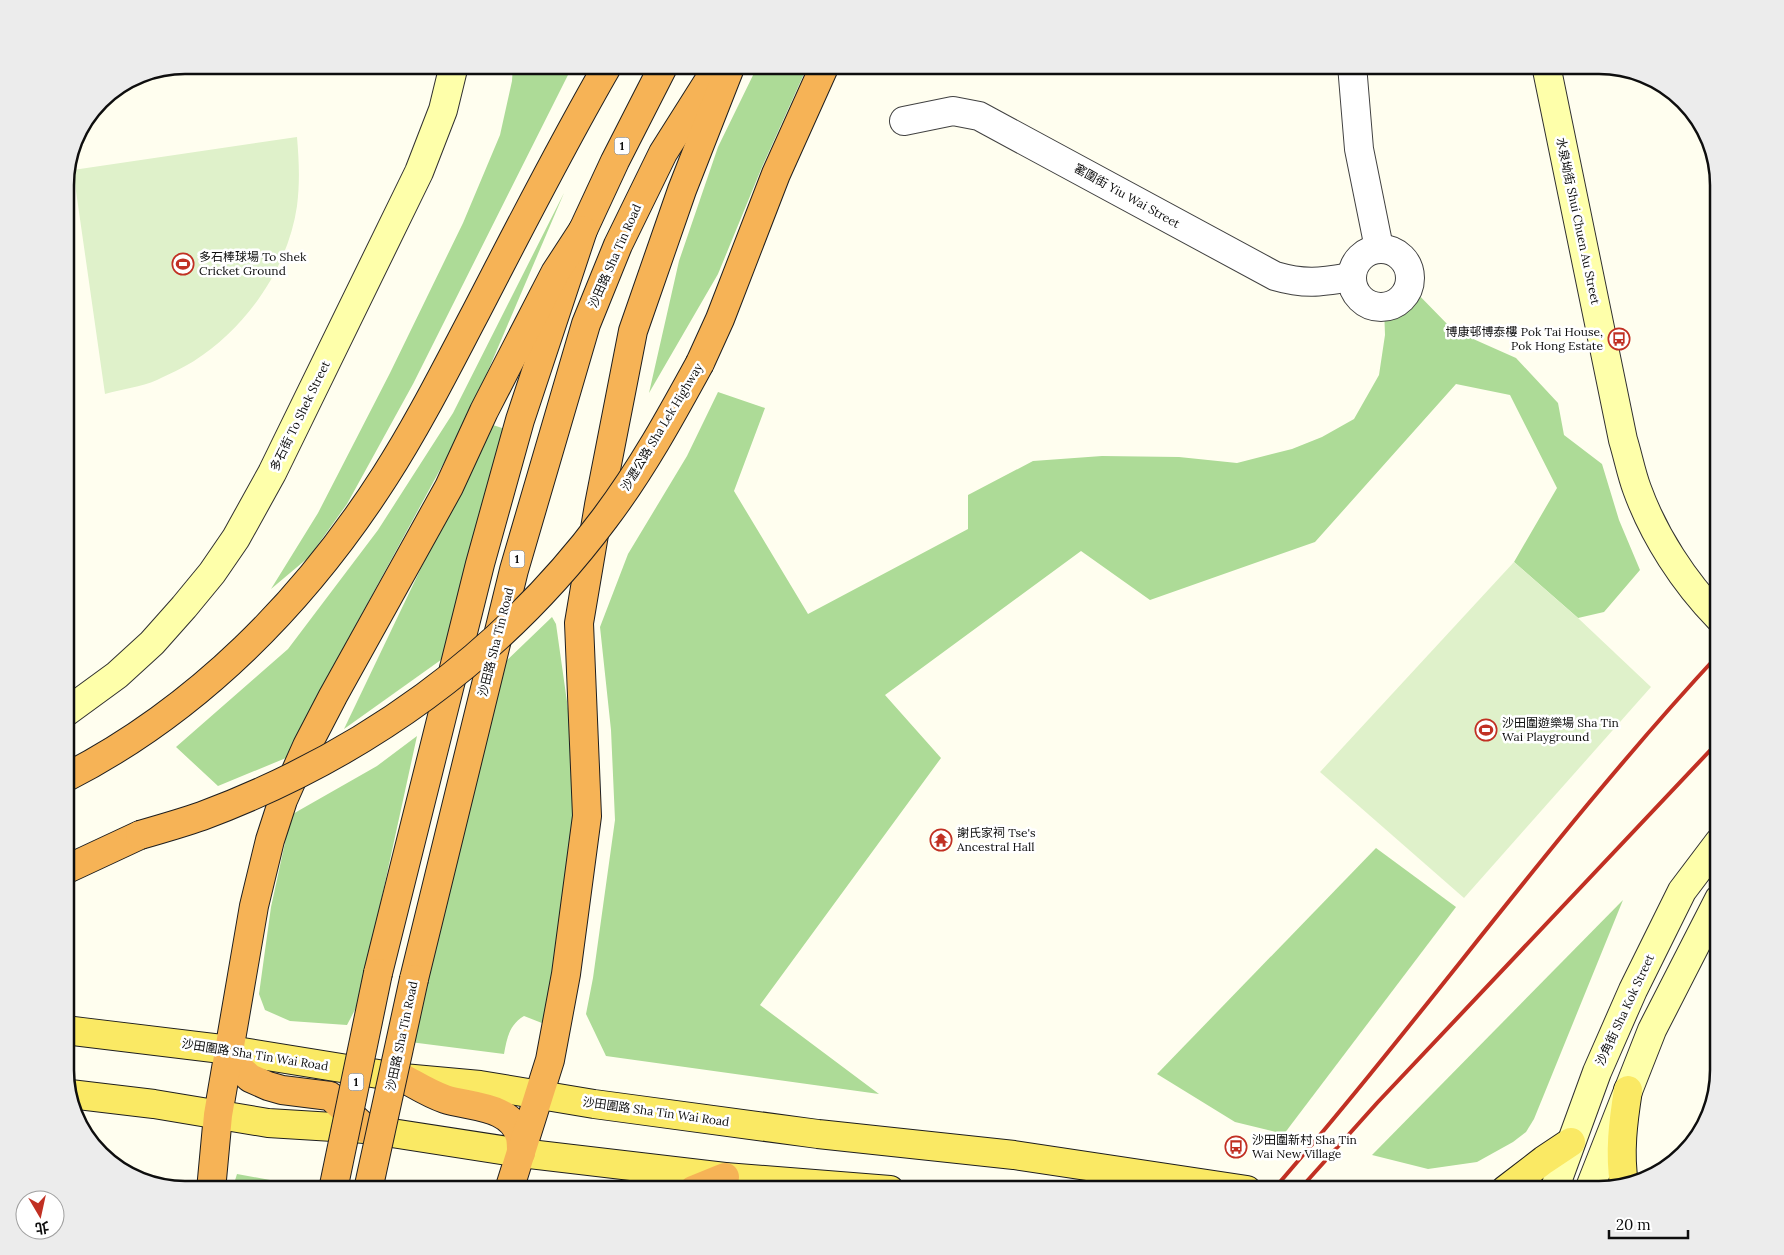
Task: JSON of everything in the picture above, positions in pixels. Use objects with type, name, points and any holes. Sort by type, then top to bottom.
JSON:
[{"type":"highway","points":[[74,773],[118,748],[154,724],[219,672],[279,614],[330,554],[385,476],[428,404],[562,145],[603,74]]},
{"type":"highway","name":"1","points":[[335,1181],[378,973],[480,564],[520,420],[583,230],[614,160],[659,74]]},
{"type":"highway","name":"沙田路 Sha Tin Road","points":[[370,1181],[414,979],[514,570],[586,324],[618,245],[663,153],[713,74]]},
{"type":"highway","points":[[512,1181],[550,1060],[566,974],[588,816],[578,623],[599,505],[633,331],[682,190],[728,74]]},
{"type":"highway","name":"沙瀝公路 Sha Lek Highway","points":[[74,852],[140,835],[202,816],[322,762],[418,702],[466,666],[492,644],[544,593],[606,518],[648,455],[700,363],[720,319],[776,174],[821,74]]},
{"type":"highway","points":[[212,1181],[218,1114],[254,906],[270,840],[283,800],[332,696],[449,487],[484,411],[554,273],[583,230]]},
{"type":"highway","points":[[74,866],[140,835]]},
{"type":"highway","points":[[230,1050],[240,1068],[250,1078],[275,1088],[330,1096],[366,1129]]},
{"type":"highway","points":[[403,1078],[444,1098],[477,1105],[496,1112],[512,1122],[520,1136],[522,1153]]},
{"type":"highway","points":[[715,1181],[725,1177]]},
{"type":"main road","name":"沙田圍路 Sha Tin Wai Road","points":[[74,1031],[230,1050],[403,1078],[480,1085],[540,1096],[818,1134],[1014,1155],[1186,1181]]},
{"type":"main road","points":[[1623,1178],[1621,1166],[1622,1136],[1628,1090]]},
{"type":"main road","points":[[77,1095],[154,1104],[268,1123],[366,1129],[522,1153],[725,1177],[776,1181]]},
{"type":"main road","points":[[1517,1181],[1572,1142]]},
{"type":"street","name":"多石街 To Shek Street","points":[[74,706],[117,675],[152,643],[212,573],[236,538],[272,473],[419,172],[443,110],[452,74]]},
{"type":"street","points":[[1353,74],[1359,149],[1379,248]]},
{"type":"street","name":"水泉坳街 Shui Chuen Au Street","points":[[1548,74],[1623,440],[1637,488],[1666,548],[1685,577],[1710,599]]},
{"type":"street","name":"窰圍街 Yiu Wai Street","points":[[904,121],[953,111],[979,116],[1275,276],[1301,283],[1351,277]]},
{"type":"street","points":[[1379,248],[1397,253],[1408,267],[1410,276],[1409,285],[1400,300],[1384,307],[1374,306],[1358,296],[1353,287],[1351,277],[1353,268],[1363,254],[1379,248]]},
{"type":"street","name":"沙角街 Sha Kok Street","points":[[1557,1181],[1597,1072],[1633,990],[1682,891],[1710,854]]},
{"type":"street","points":[[1593,1181],[1652,1030],[1710,917]]},
{"type":"green space","points":[[512,74],[568,74],[413,384],[347,504],[309,557],[271,589],[318,513],[390,373],[463,223],[500,135]]},
{"type":"green space","points":[[754,74],[804,74],[762,167],[718,274],[649,393],[679,261],[718,147]]},
{"type":"green space","name":"多石棒球場 To Shek Cricket Ground","points":[[297,137],[299,189],[292,229],[285,252],[274,273],[248,313],[213,347],[194,361],[157,380],[105,394],[74,177],[75,170]]},
{"type":"green space","points":[[564,193],[467,420],[334,665],[286,758],[218,786],[176,747],[288,649],[378,530],[453,413]]},
{"type":"green space","points":[[1409,285],[1453,330],[1516,358],[1558,403],[1564,435],[1602,464],[1619,520],[1640,570],[1604,612],[1578,618],[1514,562],[1557,488],[1510,395],[1456,384],[1315,542],[1150,600],[1081,551],[885,695],[941,758],[760,1005],[879,1094],[606,1056],[586,1014],[593,978],[615,820],[611,730],[600,627],[628,554],[687,456],[718,392],[765,408],[734,491],[808,614],[968,529],[968,495],[1033,461],[1102,456],[1179,457],[1237,463],[1292,449],[1322,437],[1354,419],[1379,375],[1385,335],[1384,307],[1400,299]]},
{"type":"green space","points":[[490,424],[505,429],[445,657],[344,729]]},
{"type":"green space","name":"沙田圍遊樂場 Sha Tin Wai Playground","points":[[1514,562],[1578,618],[1651,687],[1464,898],[1320,772]]},
{"type":"green space","points":[[552,617],[556,624],[570,723],[575,819],[547,1025],[524,1016],[512,1028],[504,1054],[410,1042],[503,664]]},
{"type":"green space","points":[[417,736],[359,1002],[347,1025],[290,1021],[265,1010],[259,994],[271,907],[291,815],[377,766]]},
{"type":"green space","points":[[1376,848],[1456,907],[1284,1134],[1235,1122],[1157,1074]]},
{"type":"green space","points":[[1623,900],[1534,1119],[1526,1132],[1513,1142],[1477,1162],[1428,1169],[1372,1155]]},
{"type":"green space","points":[[237,1174],[275,1181],[235,1181]]},
{"type":"railway","points":[[1281,1181],[1385,1056],[1548,852],[1660,719],[1710,664]]},
{"type":"railway","points":[[1307,1181],[1377,1103],[1710,751]]},
{"type":"place","name":"多石棒球場 To Shek Cricket Ground","points":[[183,264]]},
{"type":"place","name":"博康邨博泰樓 Pok Tai House, Pok Hong Estate","points":[[1619,339]]},
{"type":"place","name":"沙田圍遊樂場 Sha Tin Wai Playground","points":[[1486,730]]},
{"type":"place","name":"謝氏家祠 Tse's Ancestral Hall","points":[[941,840]]},
{"type":"place","name":"沙田圍新村 Sha Tin Wai New Village","points":[[1236,1147]]}]
